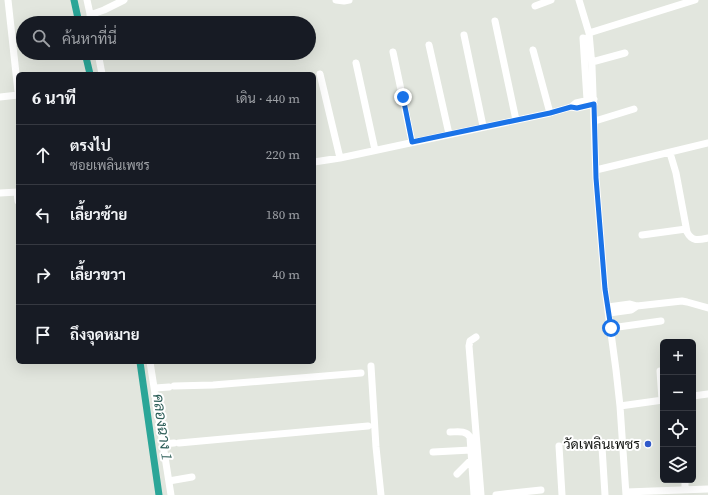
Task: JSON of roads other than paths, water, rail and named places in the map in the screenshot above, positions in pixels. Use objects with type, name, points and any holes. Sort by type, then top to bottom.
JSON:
[{"type":"street","points":[[8,0],[16,74]]},
{"type":"street","points":[[87,0],[90,15],[124,0]]},
{"type":"street","points":[[336,0],[349,0]]},
{"type":"street","points":[[535,6],[550,0]]},
{"type":"street","points":[[579,0],[592,62],[592,101]]},
{"type":"street","points":[[586,36],[695,0]]},
{"type":"street","points":[[495,21],[516,120]]},
{"type":"street","points":[[464,35],[483,126]]},
{"type":"street","points":[[586,36],[595,121],[596,170],[605,289],[620,406],[626,493],[708,489]]},
{"type":"street","points":[[429,45],[449,134]]},
{"type":"street","points":[[533,50],[550,113]]},
{"type":"street","points":[[393,52],[412,142]]},
{"type":"street","points":[[592,62],[625,53]]},
{"type":"street","points":[[99,60],[102,72]]},
{"type":"street","points":[[356,63],[375,150]]},
{"type":"street","points":[[320,74],[340,158]]},
{"type":"street","points":[[0,97],[16,93]]},
{"type":"street","points":[[316,162],[340,158],[483,126],[550,113],[571,107],[577,108],[592,101]]},
{"type":"street","points":[[595,121],[634,109]]},
{"type":"street","points":[[596,170],[708,143]]},
{"type":"street","points":[[670,153],[676,173],[686,229],[689,237],[697,240],[708,238]]},
{"type":"street","points":[[0,193],[16,192]]},
{"type":"street","points":[[642,235],[686,229]]},
{"type":"street","points":[[608,310],[630,304],[637,306],[687,302],[708,308]]},
{"type":"street","points":[[611,328],[661,321]]},
{"type":"street","points":[[476,336],[470,341],[469,346],[481,495]]},
{"type":"street","points":[[150,364],[171,495]]},
{"type":"street","points":[[371,366],[376,447],[381,495]]},
{"type":"street","points":[[155,388],[213,385],[361,372]]},
{"type":"street","points":[[696,396],[708,394]]},
{"type":"street","points":[[620,406],[660,400]]},
{"type":"street","points":[[163,444],[368,426]]},
{"type":"street","points":[[450,432],[465,432],[470,438],[474,495]]},
{"type":"street","points":[[559,446],[562,495]]},
{"type":"street","points":[[602,447],[605,495]]},
{"type":"street","points":[[433,452],[471,450]]},
{"type":"street","points":[[456,474],[472,459]]},
{"type":"street","points":[[169,481],[192,477]]},
{"type":"street","points":[[685,483],[685,490]]},
{"type":"street","points":[[496,495],[541,490]]},
{"type":"waterway","name":"คลองฉาง 1","points":[[74,0],[77,16]]},
{"type":"waterway","name":"คลองฉาง 1","points":[[87,60],[90,72]]},
{"type":"waterway","name":"คลองฉาง 1","points":[[140,364],[159,495]]},
{"type":"place","name":"วัดเพลินเพชร","points":[[648,444]]}]
